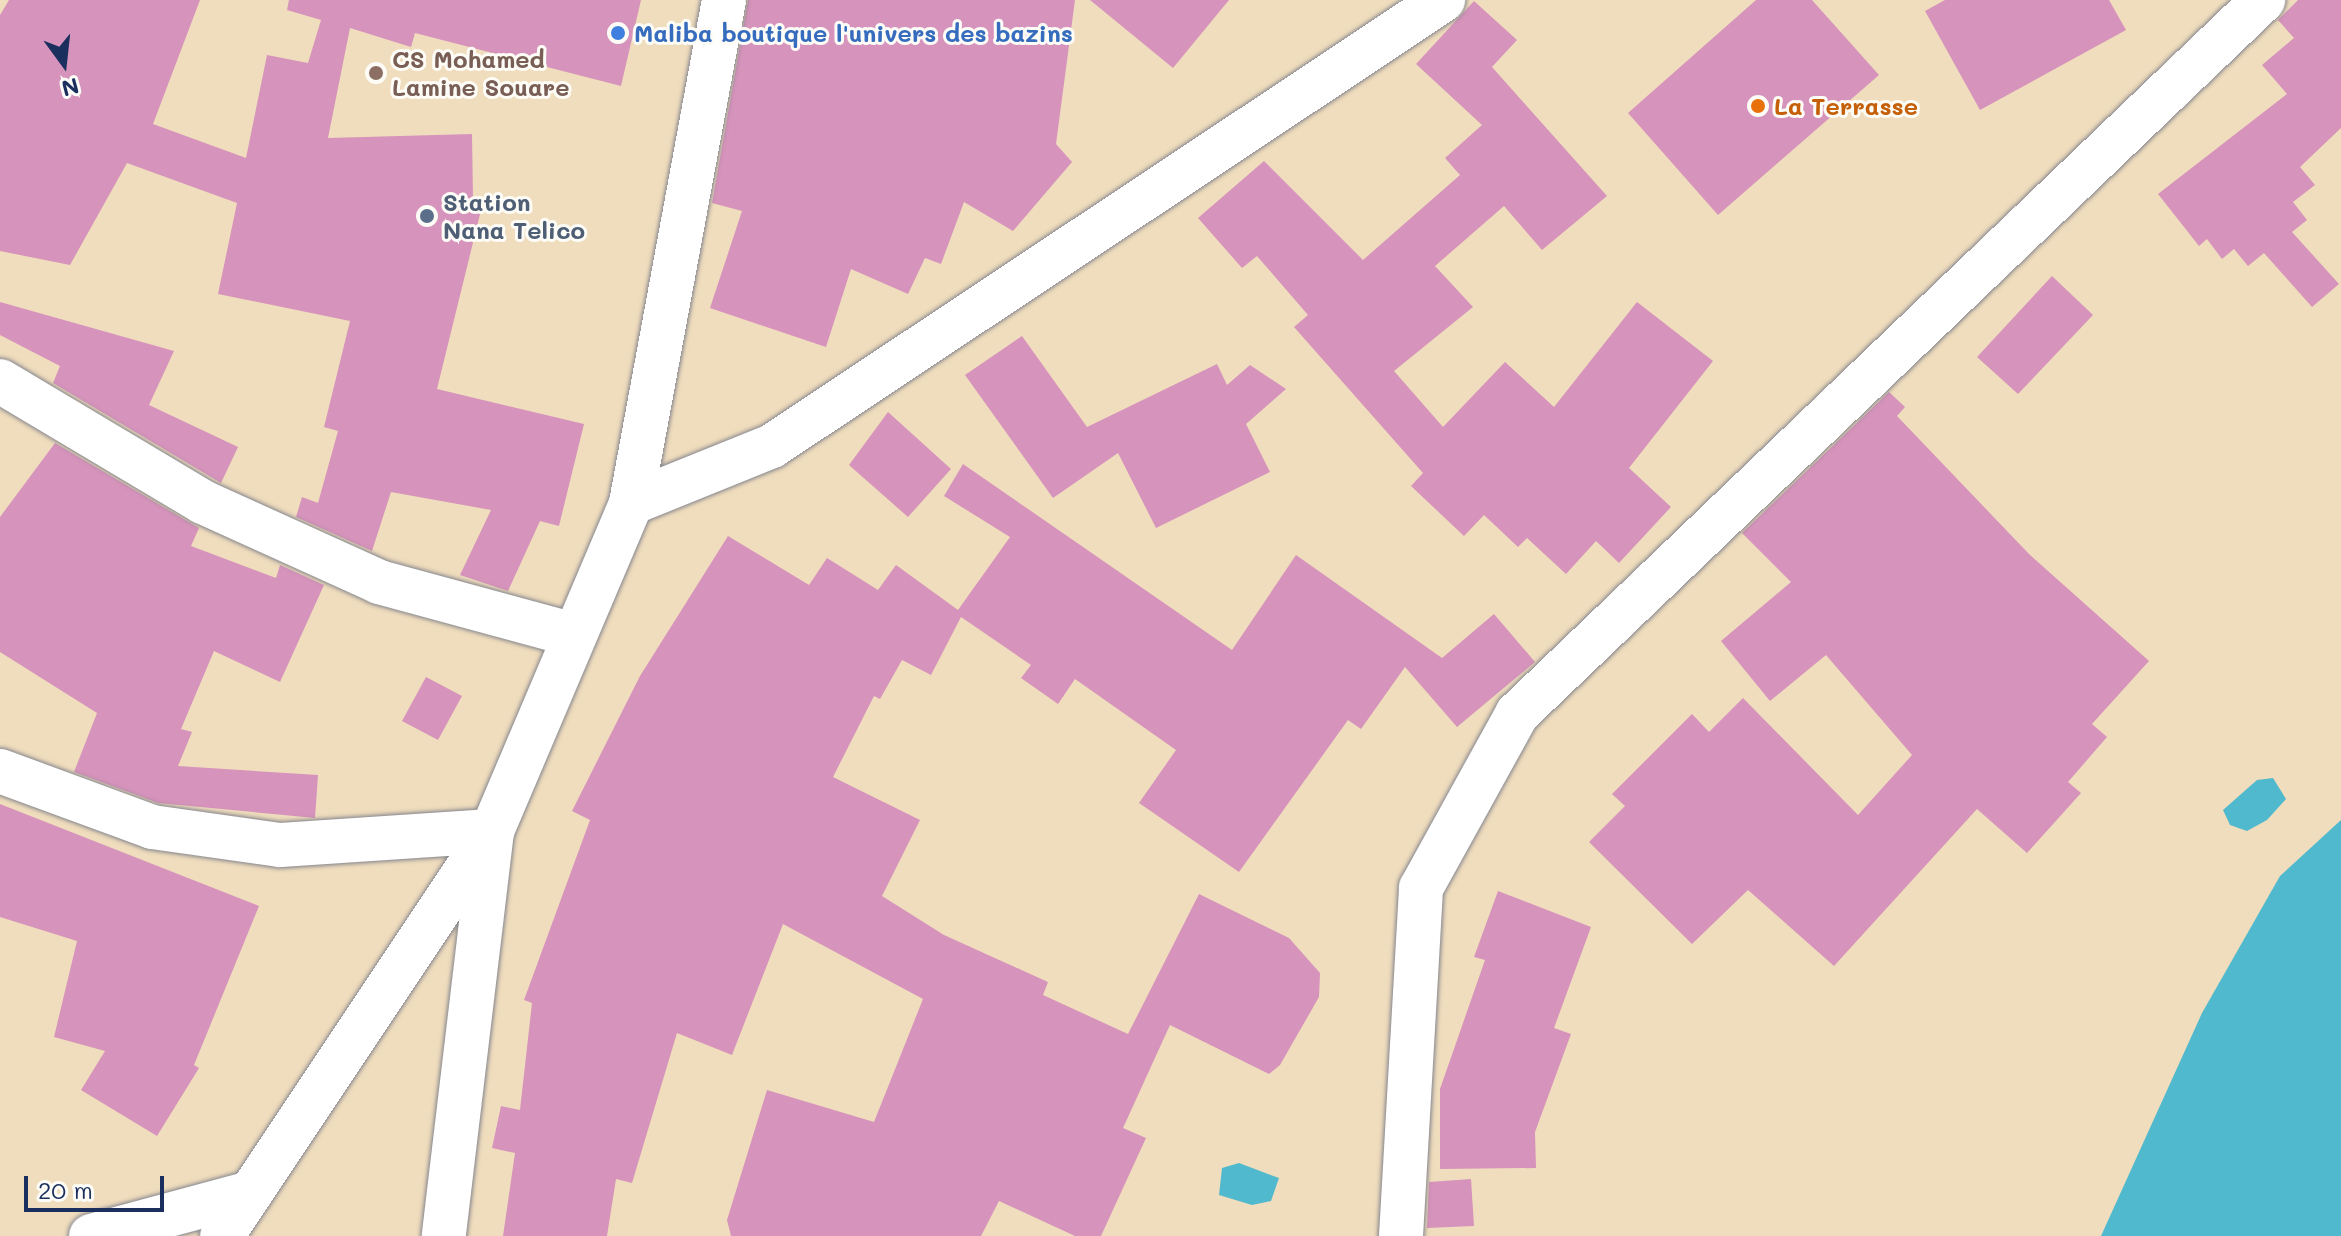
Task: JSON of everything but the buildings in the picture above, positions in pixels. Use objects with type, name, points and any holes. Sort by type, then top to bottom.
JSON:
[{"type":"street","points":[[222,1236],[492,831],[631,503],[724,0]]},
{"type":"street","points":[[631,503],[772,446],[1443,0]]},
{"type":"street","points":[[1401,1236],[1421,888],[1517,714],[2263,0]]},
{"type":"street","points":[[0,381],[203,502],[365,576],[574,635]]},
{"type":"street","points":[[0,771],[152,827],[280,845],[492,831]]},
{"type":"street","points":[[444,1236],[492,831]]},
{"type":"street","points":[[91,1236],[250,1193]]},
{"type":"water","points":[[2273,778],[2286,799],[2267,820],[2247,831],[2230,825],[2223,810],[2257,780]]},
{"type":"water","points":[[2341,820],[2341,1236],[2101,1236],[2202,1013],[2280,876]]},
{"type":"water","points":[[1239,1163],[1279,1178],[1271,1201],[1252,1205],[1219,1195],[1222,1168]]},
{"type":"place","name":"Maliba boutique l'univers des bazins","points":[[618,33]]},
{"type":"place","name":"CS Mohamed Lamine Souare","points":[[376,73]]},
{"type":"place","name":"La Terrasse","points":[[1758,106]]},
{"type":"place","name":"Station Nana Telico","points":[[427,216]]}]
